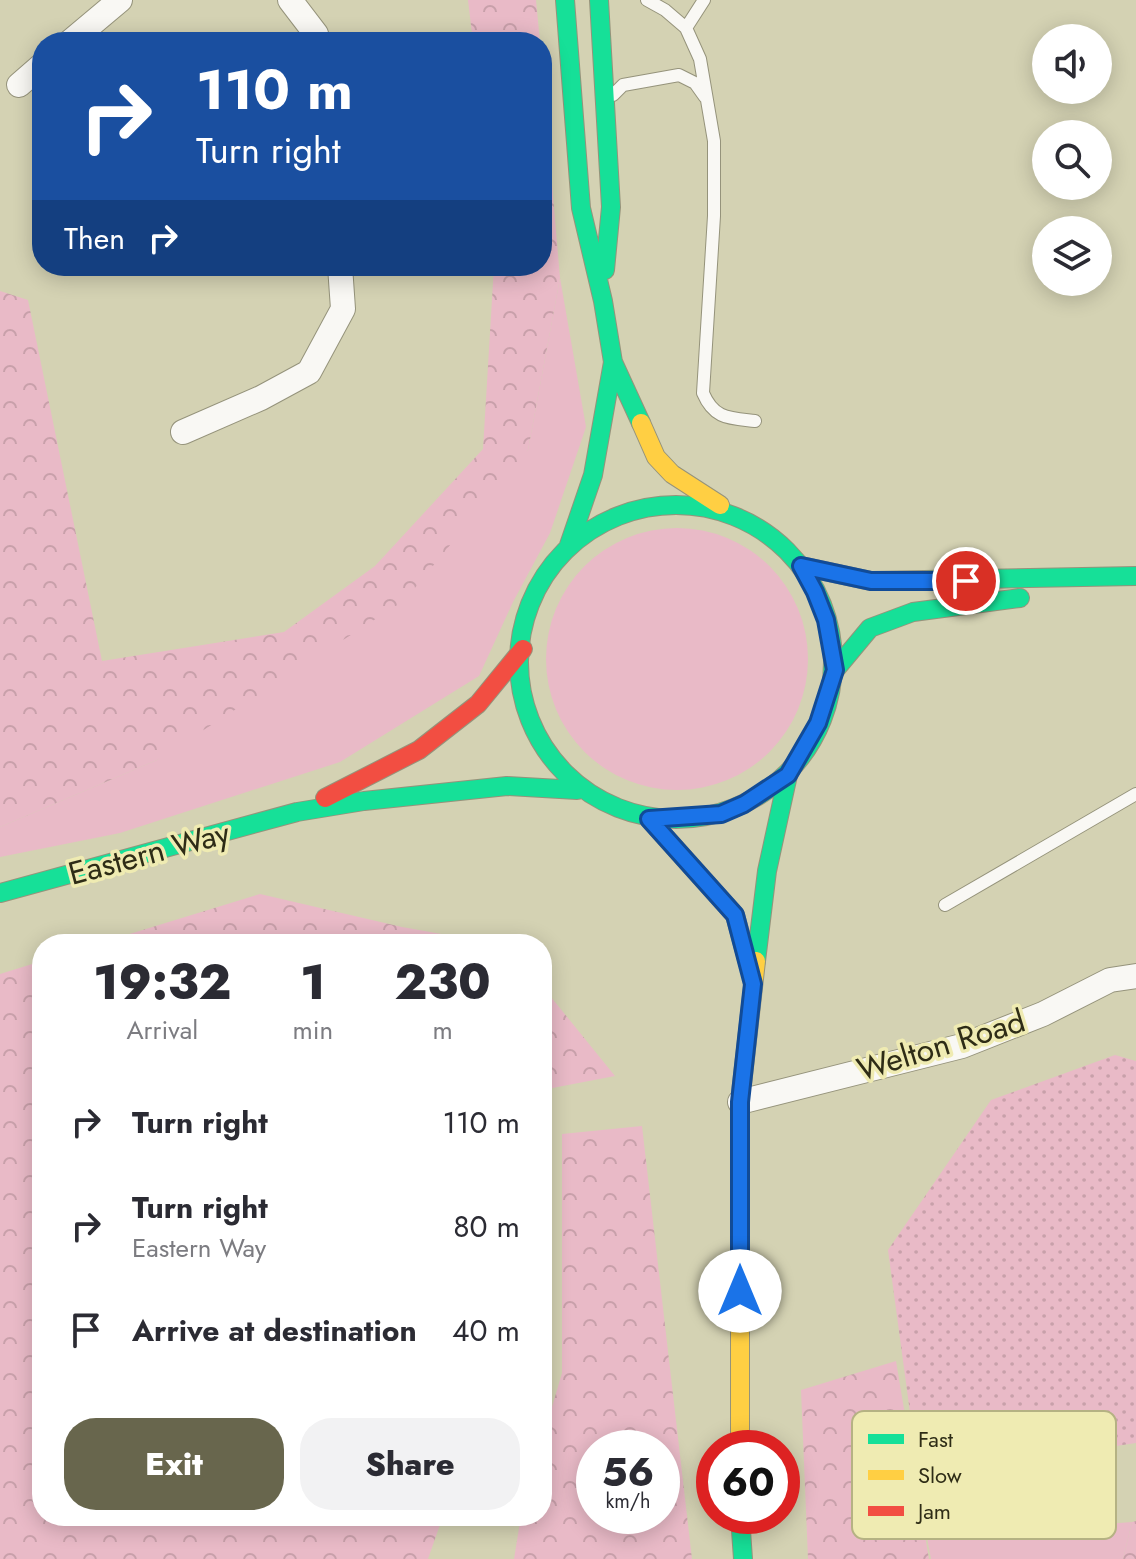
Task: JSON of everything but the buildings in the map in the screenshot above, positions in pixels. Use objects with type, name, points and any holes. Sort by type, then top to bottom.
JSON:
[{"type":"main road","points":[[565,0],[581,208],[603,301],[613,362],[656,457],[672,474],[725,508],[753,521],[801,566],[826,620],[835,670]]},
{"type":"main road","points":[[599,0],[611,207],[603,301]]},
{"type":"main road","points":[[613,362],[593,475],[569,545],[530,603],[523,649],[525,700],[553,762],[577,790],[614,809],[649,819],[721,814],[744,804],[788,775]]},
{"type":"main road","points":[[569,545],[624,515],[666,503],[725,508]]},
{"type":"main road","points":[[801,566],[871,581],[1136,576]]},
{"type":"main road","points":[[740,1430],[740,1102],[767,871],[788,775],[818,723],[835,670],[870,628],[913,612],[985,604],[1136,576]]},
{"type":"main road","name":"Eastern Way","points":[[297,812],[419,750],[478,704],[523,649]]},
{"type":"main road","name":"Eastern Way","points":[[0,893],[297,812],[364,801],[507,786],[577,790]]},
{"type":"main road","points":[[649,819],[735,915],[753,984]]},
{"type":"main road","points":[[741,1534],[743,1559]]},
{"type":"street","points":[[82,32],[120,0]]},
{"type":"street","points":[[290,0],[314,32]]},
{"type":"street","points":[[19,85],[32,74]]},
{"type":"street","points":[[183,432],[261,398],[309,372],[343,309],[341,276]]},
{"type":"street","name":"Welton Road","points":[[740,1102],[962,1046],[1043,1014],[1110,980],[1136,976]]},
{"type":"lane","points":[[647,0],[686,28],[700,59],[714,141],[716,180],[703,393],[710,408],[727,418],[755,421]]},
{"type":"lane","points":[[686,28],[704,0]]},
{"type":"lane","points":[[606,102],[623,85],[679,75],[695,83],[707,99]]},
{"type":"lane","points":[[945,905],[1136,794]]},
{"type":"green space","points":[[468,0],[536,0],[539,32],[472,32]]},
{"type":"green space","points":[[552,184],[560,278],[528,450],[405,600],[157,760],[0,827],[0,291],[28,300],[102,661],[284,632],[375,566],[483,449],[493,276],[552,276]]},
{"type":"green space","points":[[560,278],[586,427],[550,533],[513,602],[479,676],[340,762],[120,833],[0,857],[0,827],[157,760],[528,450]]},
{"type":"green space","points":[[677,528],[727,538],[750,550],[778,576],[798,609],[808,659],[798,709],[786,732],[760,760],[727,780],[677,790],[627,780],[604,768],[576,742],[556,709],[546,659],[556,609],[568,586],[594,558],[627,538]]},
{"type":"green space","points":[[260,894],[442,934],[130,934]]},
{"type":"green space","points":[[32,964],[32,1526],[440,1526],[428,1559],[0,1559],[0,974]]},
{"type":"green space","points":[[552,998],[615,1076],[552,1088]]},
{"type":"green space","points":[[1115,1055],[1136,1061],[1136,1443],[1116,1446],[1116,1411],[910,1411],[888,1250],[991,1100]]},
{"type":"green space","points":[[642,1126],[677,1430],[576,1430],[576,1534],[680,1534],[680,1455],[692,1559],[514,1559],[519,1526],[552,1526],[552,1407],[562,1373],[562,1134]]},
{"type":"green space","points":[[896,1361],[904,1411],[852,1411],[852,1539],[926,1539],[929,1559],[808,1559],[801,1390]]},
{"type":"green space","points":[[1136,1521],[1136,1559],[1123,1559],[1132,1522]]},
{"type":"green space","points":[[1132,1522],[1123,1559],[931,1559],[927,1539],[1116,1539],[1116,1523]]},
{"type":"traffic: fast","points":[[565,0],[581,208],[603,301],[613,362],[641,423]]},
{"type":"traffic: fast","points":[[599,0],[611,207],[605,270]]},
{"type":"traffic: fast","points":[[569,545],[593,475],[613,362]]},
{"type":"traffic: fast","points":[[676,505],[707,508],[736,517],[763,532],[787,551],[806,575],[821,602],[830,631],[833,662],[830,693],[821,722],[806,749],[787,773],[763,792],[736,807],[707,816],[676,819],[645,816],[616,807],[589,792],[565,773],[546,749],[531,722],[522,693],[519,662],[522,631],[531,602],[546,575],[565,551],[589,532],[616,517],[645,508],[676,505]]},
{"type":"traffic: fast","points":[[801,566],[871,581],[1136,576]]},
{"type":"traffic: fast","points":[[835,670],[870,628],[913,612],[1020,598]]},
{"type":"traffic: fast","points":[[756,961],[767,871],[788,775]]},
{"type":"traffic: fast","points":[[0,893],[297,812],[364,801],[507,786],[577,790]]},
{"type":"traffic: fast","points":[[741,1534],[743,1559]]},
{"type":"traffic: slow","points":[[641,423],[656,457],[672,474],[720,505]]},
{"type":"traffic: slow","points":[[649,819],[735,915],[748,963]]},
{"type":"traffic: slow","points":[[740,1430],[740,1102],[756,961]]},
{"type":"traffic: jam","points":[[325,798],[419,750],[478,704],[523,649]]},
{"type":"route","points":[[740,1291],[740,1102],[753,984],[735,915],[649,819],[721,814],[744,804],[788,775],[818,723],[835,670],[826,620],[801,566],[871,581],[966,581]]}]
